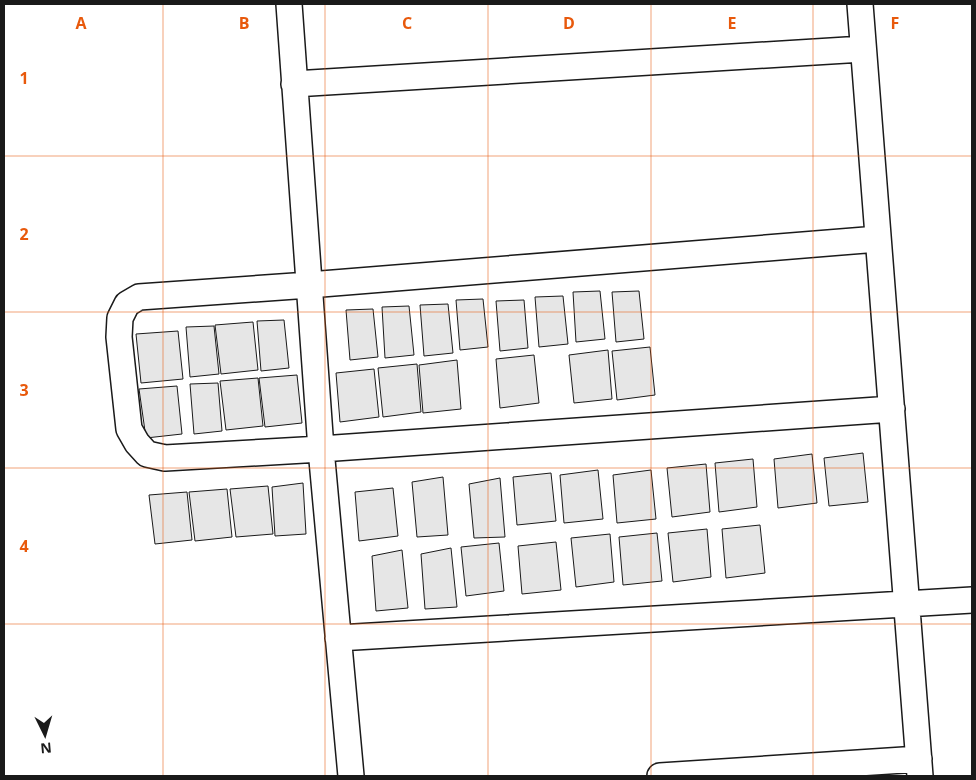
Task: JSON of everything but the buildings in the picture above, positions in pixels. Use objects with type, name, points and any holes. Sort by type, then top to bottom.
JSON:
[{"type":"street","points":[[288,4],[321,449],[351,776]]},
{"type":"street","points":[[660,776],[920,768],[860,4]]},
{"type":"street","points":[[294,84],[863,49]]},
{"type":"street","points":[[878,239],[309,285],[139,296],[127,304],[120,318],[120,338],[129,429],[137,443],[147,454],[165,458],[321,449],[892,409]]},
{"type":"street","points":[[338,638],[972,600]]}]
